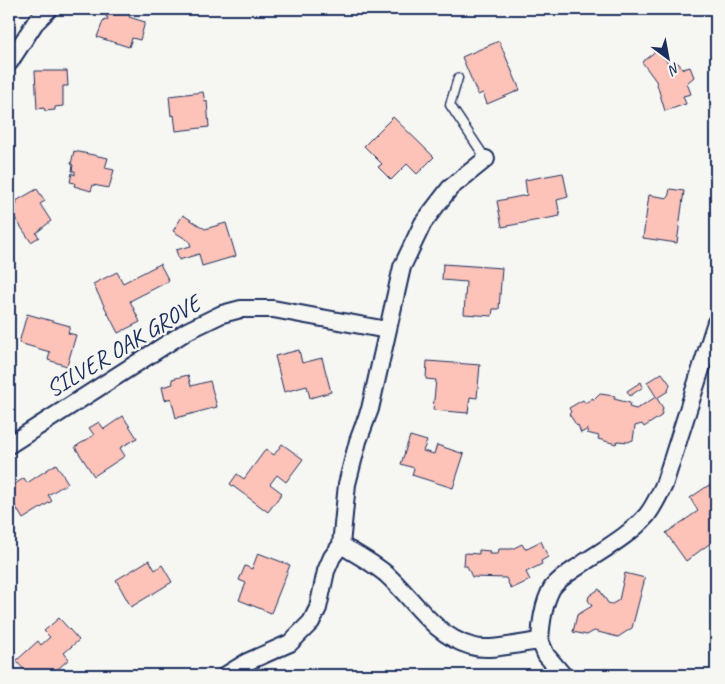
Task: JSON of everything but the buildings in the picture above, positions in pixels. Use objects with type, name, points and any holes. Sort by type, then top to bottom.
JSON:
[{"type":"street","points":[[9,62],[35,23],[49,9]]},
{"type":"street","points":[[226,675],[247,662],[290,643],[311,622],[318,608],[326,571],[332,557],[341,545],[347,484],[358,441],[370,409],[402,268],[423,223],[450,188],[486,160]]},
{"type":"street","name":"SILVER OAK GROVE","points":[[9,445],[187,330],[222,314],[241,309],[273,309],[387,330]]},
{"type":"street","points":[[563,675],[546,655],[540,641],[542,618],[552,588],[563,577],[634,526],[646,515],[657,499],[664,485],[716,322]]},
{"type":"street","points":[[341,545],[386,574],[435,625],[446,634],[458,640],[471,646],[484,648],[540,641]]},
{"type":"lane","points":[[458,78],[450,105],[486,160]]}]
